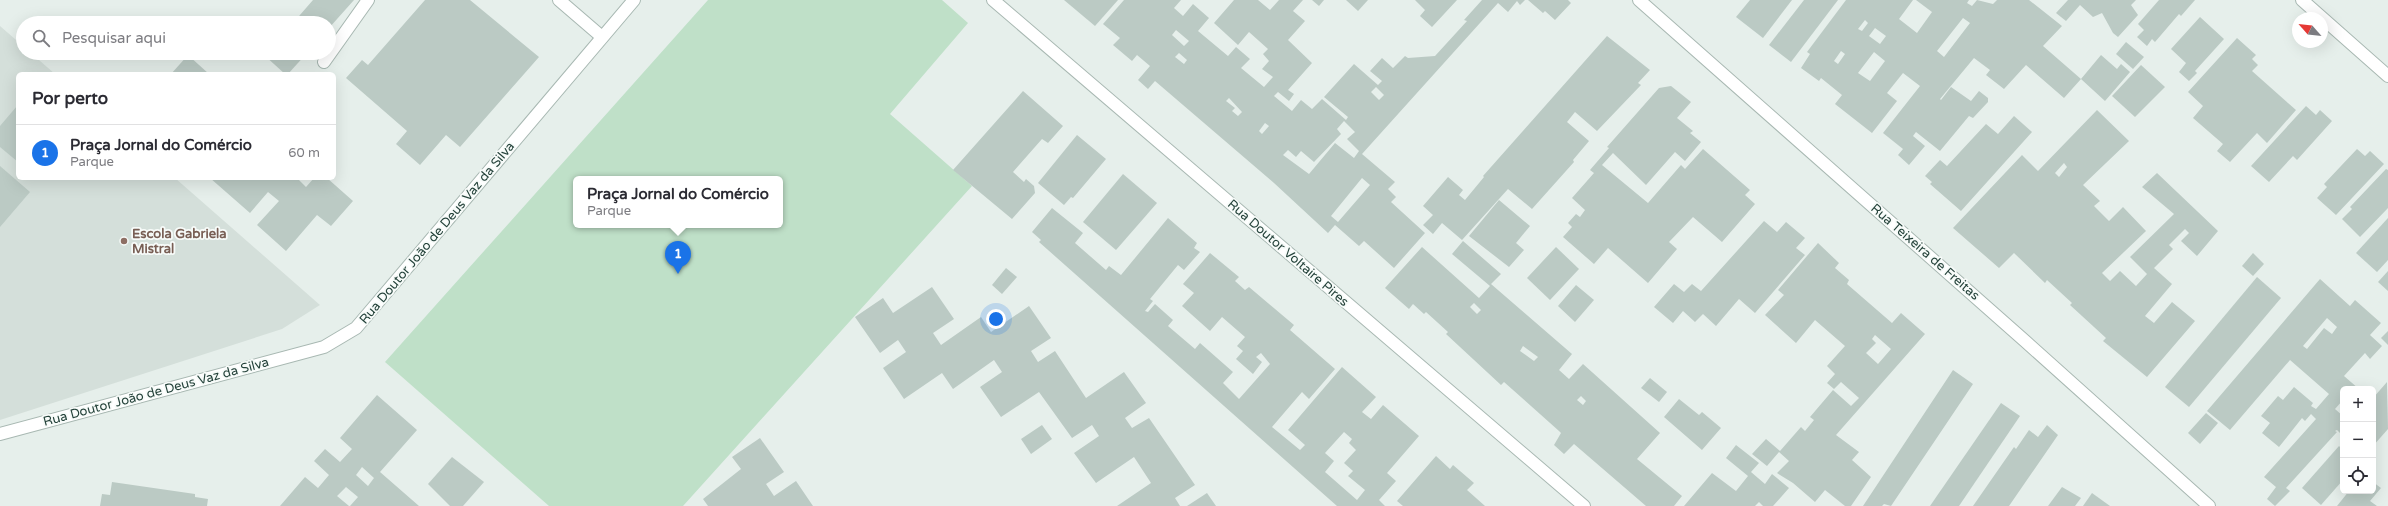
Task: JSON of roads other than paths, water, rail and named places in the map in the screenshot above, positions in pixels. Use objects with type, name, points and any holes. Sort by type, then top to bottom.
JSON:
[{"type":"street","points":[[336,45],[368,0]]},
{"type":"street","points":[[559,0],[602,37]]},
{"type":"street","name":"Rua Doutor João de Deus Vaz da Silva","points":[[0,434],[324,347],[356,328],[634,0]]},
{"type":"street","name":"Rua Doutor Voltaire Pires","points":[[993,0],[1584,506]]},
{"type":"street","name":"Rua Teixeira de Freitas","points":[[1638,0],[2025,341],[2209,506]]},
{"type":"street","points":[[2302,0],[2388,76]]},
{"type":"place","name":"Escola Gabriela Mistral","points":[[124,241]]},
{"type":"place","name":"Praça Jornal do Comércio","points":[[678,274]]}]
